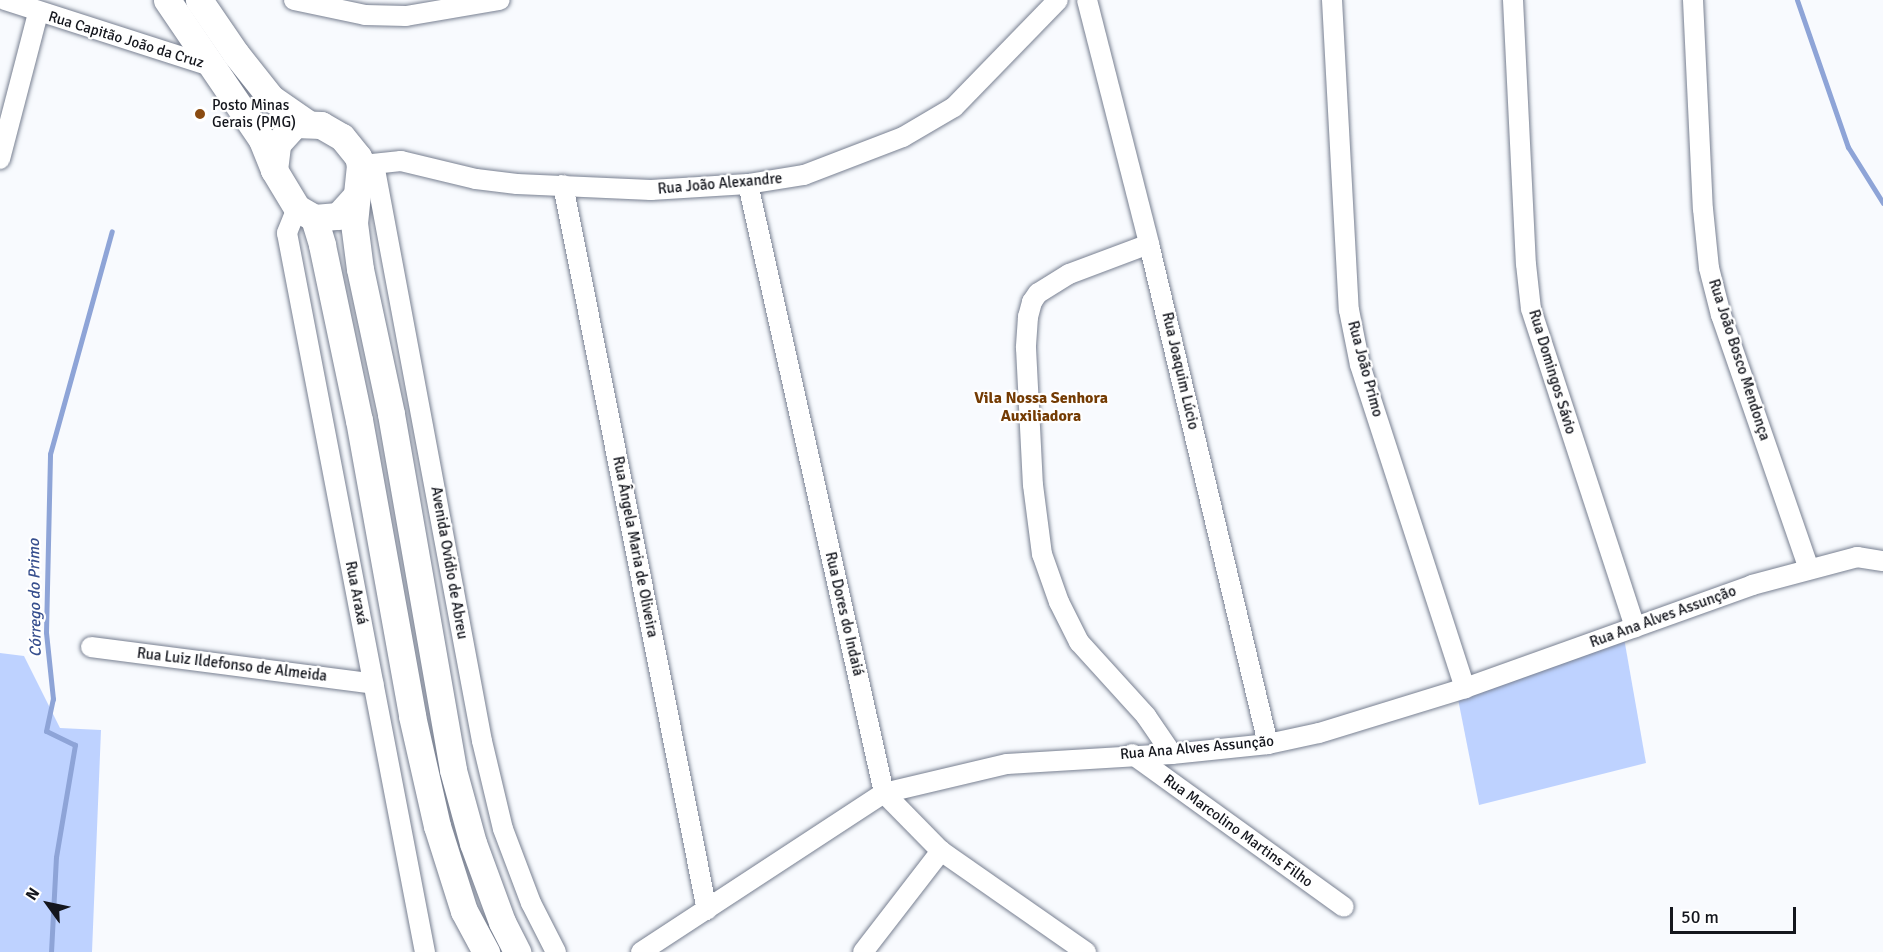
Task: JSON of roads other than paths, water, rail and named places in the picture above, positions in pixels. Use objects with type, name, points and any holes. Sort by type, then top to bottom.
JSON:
[{"type":"main road","points":[[167,0],[262,140],[274,170],[306,213],[322,245],[359,420],[412,716],[437,826],[464,911],[486,952]]},
{"type":"main road","points":[[199,0],[236,54],[271,98],[306,123]]},
{"type":"main road","points":[[274,170],[277,144],[295,124],[306,123],[321,125],[342,136],[367,165],[356,196],[354,223],[360,268],[391,414],[453,770],[473,843],[502,922],[517,952]]},
{"type":"main road","points":[[306,213],[338,216],[356,196]]},
{"type":"street","name":"Rua Capitão João da Cruz","points":[[5,0],[38,13],[214,67]]},
{"type":"street","points":[[294,0],[365,15],[406,16],[500,0]]},
{"type":"street","points":[[1058,0],[1063,0]]},
{"type":"street","name":"Rua João Alexandre","points":[[367,165],[401,161],[476,180],[651,190],[747,184],[804,175],[857,157],[903,137],[954,107],[988,75],[1058,0]]},
{"type":"street","name":"Rua Joaquim Lúcio","points":[[1087,0],[1149,244],[1268,744]]},
{"type":"street","name":"Rua João Primo","points":[[1332,0],[1349,310],[1360,365],[1466,688]]},
{"type":"street","name":"Rua Domingos Sávio","points":[[1513,0],[1526,264],[1531,309],[1635,627]]},
{"type":"street","name":"Rua João Bosco Mendonça","points":[[1693,0],[1703,209],[1709,268],[1721,315],[1809,569]]},
{"type":"street","points":[[0,159],[38,13]]},
{"type":"street","name":"Avenida Ovídio de Abreu","points":[[367,165],[484,752],[503,829],[531,903],[556,952]]},
{"type":"street","name":"Rua Ângela Maria de Oliveira","points":[[563,184],[707,910]]},
{"type":"street","name":"Rua Dores do Indaiá","points":[[747,184],[884,793]]},
{"type":"street","name":"Rua Araxá","points":[[306,213],[287,233],[425,952]]},
{"type":"street","points":[[1149,244],[1069,274],[1038,293],[1032,302],[1028,317],[1026,348],[1033,485],[1040,542],[1059,602],[1079,642],[1146,716],[1172,753]]},
{"type":"street","name":"Rua Ana Alves Assunção","points":[[641,952],[884,793],[1007,764],[1268,744],[1319,733],[1466,688],[1752,585],[1857,557],[1883,561]]},
{"type":"street","name":"Rua Luiz Ildefonso de Almeida","points":[[91,647],[374,684]]},
{"type":"street","name":"Rua Marcolino Martins Filho","points":[[1132,754],[1344,907]]},
{"type":"street","points":[[884,793],[941,851],[1086,952]]},
{"type":"street","points":[[863,952],[941,851]]},
{"type":"waterway","points":[[1797,0],[1848,147],[1883,203]]},
{"type":"waterway","name":"Córrego do Primo","points":[[51,952],[56,857],[75,745],[46,731],[53,699],[46,632],[50,454],[112,231]]},
{"type":"place","name":"Posto Minas Gerais (PMG)","points":[[200,114]]},
{"type":"district","name":"Vila Nossa Senhora Auxiliadora","points":[[1041,407]]}]
